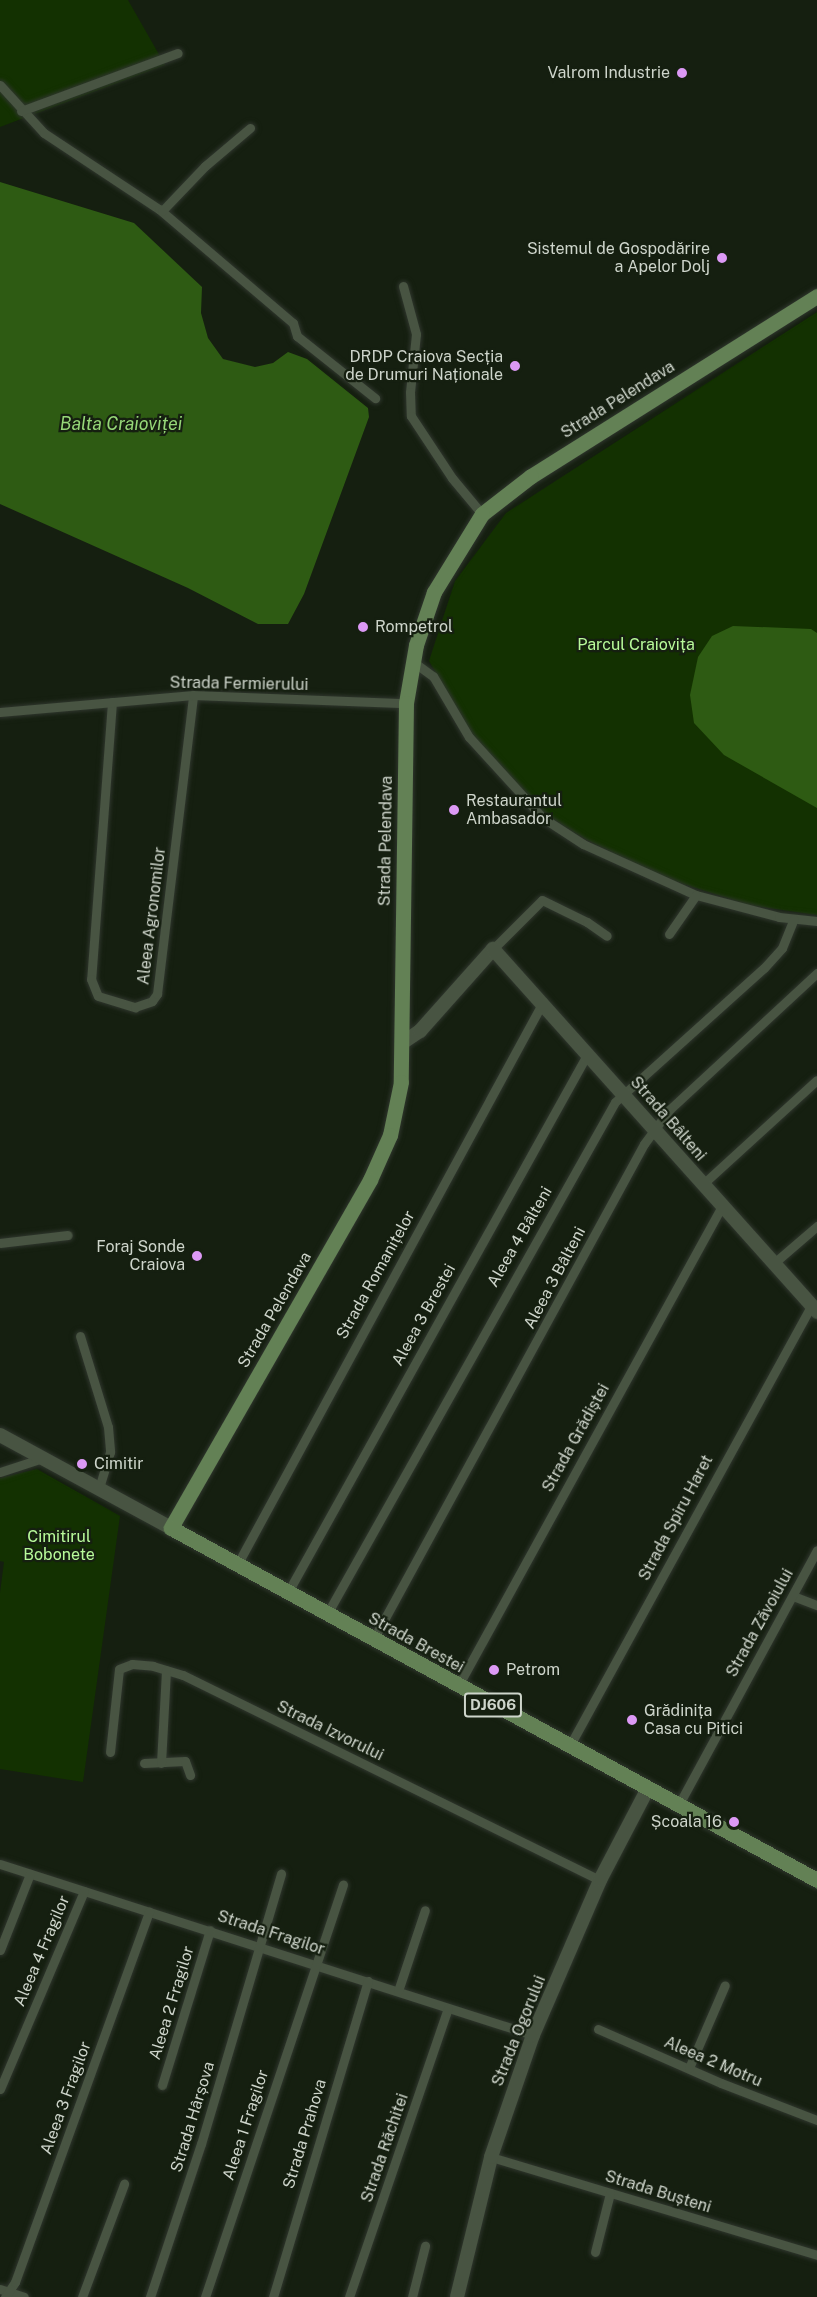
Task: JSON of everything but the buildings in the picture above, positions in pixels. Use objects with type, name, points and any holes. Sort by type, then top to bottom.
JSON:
[{"type":"main road","name":"Strada Pelendava","points":[[171,1528],[370,1180],[390,1135],[401,1082],[406,703],[412,661],[434,592],[482,514],[531,476],[817,296]]},
{"type":"main road","name":"Strada Brestei","points":[[171,1528],[647,1790],[817,1880]]},
{"type":"street","points":[[21,111],[178,53]]},
{"type":"street","points":[[0,85],[21,111],[44,133],[162,211],[289,319],[297,336],[375,398]]},
{"type":"street","points":[[162,211],[205,166],[250,128]]},
{"type":"street","points":[[403,286],[416,334],[411,416],[452,478],[482,514]]},
{"type":"street","points":[[412,661],[433,676],[469,737],[543,818],[583,844],[696,895],[794,919],[817,921]]},
{"type":"street","name":"Strada Fermierului","points":[[0,712],[193,695],[406,703]]},
{"type":"street","name":"Aleea Agronomilor","points":[[112,702],[91,979],[98,996],[135,1007],[152,1001],[157,994],[193,695]]},
{"type":"street","points":[[669,934],[696,895]]},
{"type":"street","points":[[402,1042],[420,1031],[493,949],[542,900],[587,922],[607,936]]},
{"type":"street","name":"Aleea 4 Bâlteni","points":[[327,1614],[615,1102],[764,968],[782,948],[794,919]]},
{"type":"street","name":"Strada Bâlteni","points":[[493,949],[543,1002],[814,1309]]},
{"type":"street","name":"Aleea 3 Bâlteni","points":[[373,1640],[655,1129],[669,1110],[817,973]]},
{"type":"street","name":"Strada Romanițelor","points":[[237,1564],[543,1002]]},
{"type":"street","name":"Aleea 3 Brestei","points":[[288,1592],[588,1053]]},
{"type":"street","points":[[703,1184],[817,1080]]},
{"type":"street","name":"Strada Grădiștei","points":[[458,1686],[722,1206]]},
{"type":"street","points":[[774,1263],[817,1226]]},
{"type":"street","points":[[0,1243],[68,1235]]},
{"type":"street","name":"Strada Spiru Haret","points":[[569,1747],[814,1309]]},
{"type":"street","points":[[80,1336],[108,1427],[110,1452],[99,1489]]},
{"type":"street","name":"Strada Brestei","points":[[0,1435],[171,1528]]},
{"type":"street","points":[[0,1472],[43,1458]]},
{"type":"street","name":"Strada Zăvoiului","points":[[678,1806],[817,1550]]},
{"type":"street","points":[[793,1596],[817,1605]]},
{"type":"street","name":"Strada Izvorului","points":[[110,1752],[120,1666],[139,1664],[166,1671],[600,1880]]},
{"type":"street","points":[[161,1763],[166,1671]]},
{"type":"street","points":[[144,1763],[185,1761],[190,1776]]},
{"type":"street","name":"Strada Ogorului","points":[[458,2297],[491,2157],[532,2035],[600,1880],[647,1790]]},
{"type":"street","name":"Strada Fragilor","points":[[0,1864],[316,1963],[532,2035]]},
{"type":"street","points":[[0,1950],[30,1874]]},
{"type":"street","name":"Strada Hârșova","points":[[150,2297],[261,1946],[281,1874]]},
{"type":"street","name":"Aleea 1 Fragilor","points":[[205,2297],[343,1884]]},
{"type":"street","name":"Aleea 4 Fragilor","points":[[0,2090],[84,1891]]},
{"type":"street","points":[[398,1991],[425,1910]]},
{"type":"street","name":"Aleea 3 Fragilor","points":[[4,2292],[15,2282],[149,1912]]},
{"type":"street","name":"Aleea 2 Fragilor","points":[[162,2085],[210,1930]]},
{"type":"street","name":"Strada Prahova","points":[[273,2297],[368,1981]]},
{"type":"street","points":[[689,2068],[725,1985]]},
{"type":"street","name":"Strada Răchitei","points":[[349,2297],[448,2008]]},
{"type":"street","name":"Aleea 2 Motru","points":[[598,2029],[817,2120]]},
{"type":"street","name":"Strada Bușteni","points":[[491,2157],[817,2255]]},
{"type":"street","points":[[82,2297],[124,2184]]},
{"type":"street","points":[[595,2252],[610,2193]]},
{"type":"street","points":[[412,2297],[425,2246]]},
{"type":"street","points":[[4,2292],[24,2297]]},
{"type":"green space","points":[[0,0],[128,0],[165,65],[0,127]]},
{"type":"green space","name":"Parcul Craiovița","points":[[817,312],[817,915],[749,905],[665,878],[585,839],[545,814],[470,732],[429,661],[455,581],[506,513]]},
{"type":"green space","name":"Cimitirul Bobonete","points":[[37,1469],[120,1516],[83,1782],[0,1769],[0,1593],[4,1562],[0,1561],[0,1478]]},
{"type":"water","name":"Balta Craioviței","points":[[0,182],[134,223],[202,287],[201,313],[208,338],[223,359],[255,367],[273,363],[288,352],[307,359],[368,408],[369,417],[304,594],[288,624],[258,624],[188,588],[0,504]]},
{"type":"water","points":[[733,626],[811,629],[817,633],[817,808],[724,755],[694,723],[690,695],[698,657],[712,636]]},
{"type":"place","name":"Valrom Industrie","points":[[682,73]]},
{"type":"place","name":"Sistemul de Gospodărire a Apelor Dolj","points":[[722,258]]},
{"type":"place","name":"DRDP Craiova Secția de Drumuri Naționale","points":[[515,366]]},
{"type":"place","name":"Rompetrol","points":[[363,627]]},
{"type":"place","name":"Restaurantul Ambasador","points":[[454,810]]},
{"type":"place","name":"Foraj Sonde Craiova","points":[[197,1256]]},
{"type":"place","name":"Cimitir","points":[[82,1464]]},
{"type":"place","name":"Petrom","points":[[494,1670]]},
{"type":"place","name":"Grădinița Casa cu Pitici","points":[[632,1720]]},
{"type":"place","name":"Școala 16","points":[[734,1822]]}]
